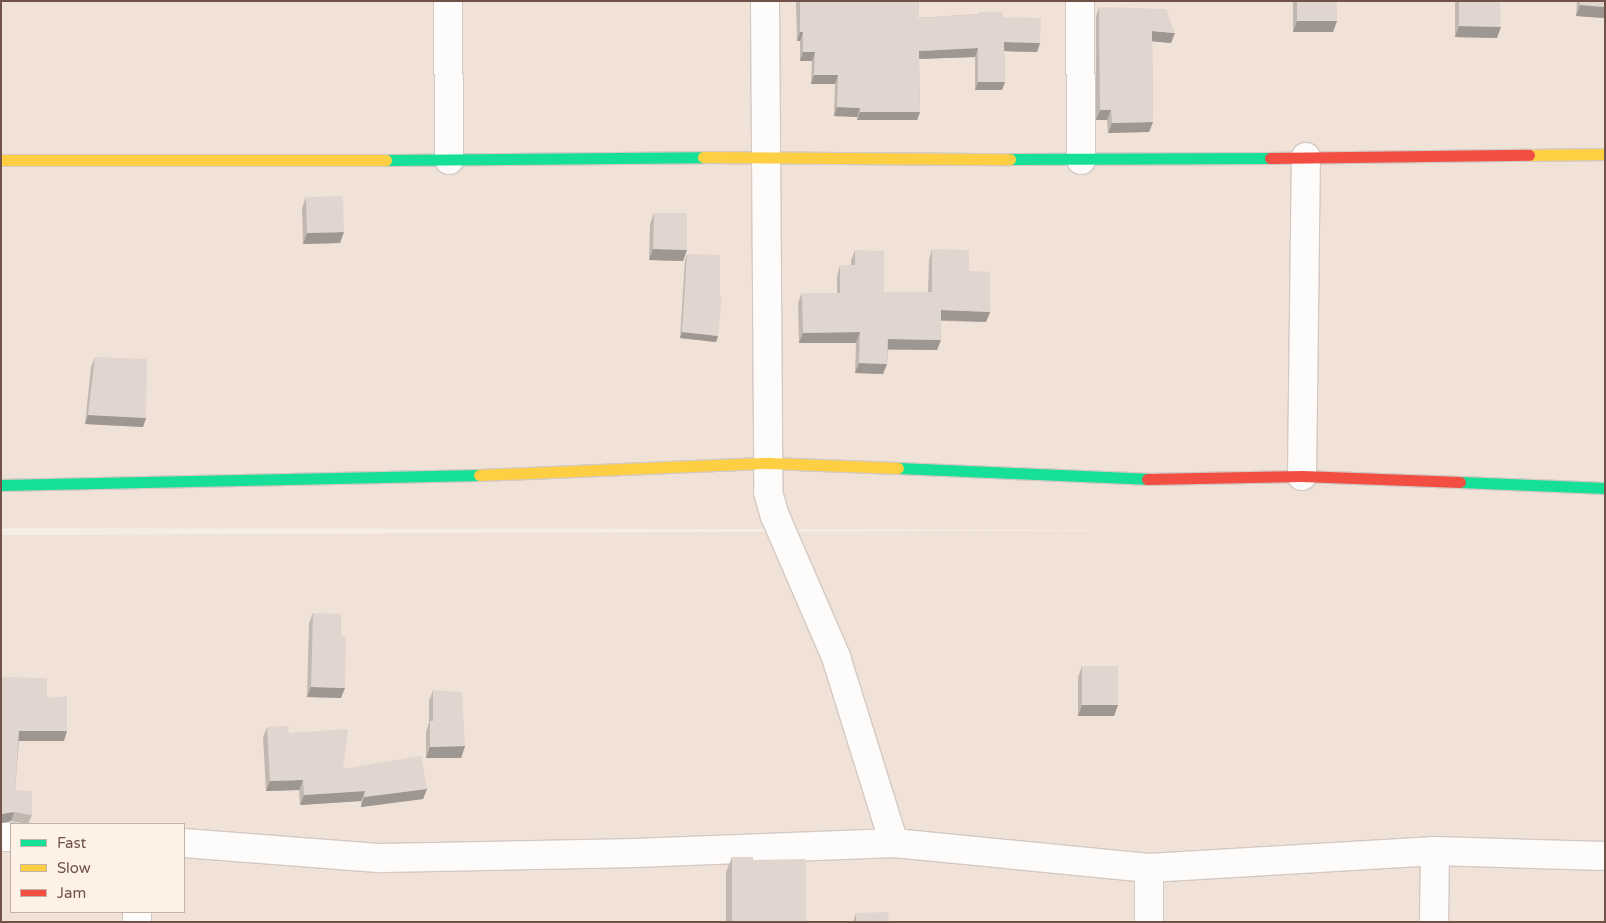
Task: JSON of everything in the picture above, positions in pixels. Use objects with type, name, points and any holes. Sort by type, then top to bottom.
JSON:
[{"type":"street","points":[[448,1],[449,160]]},
{"type":"street","points":[[765,1],[768,492],[775,516],[836,657],[894,843]]},
{"type":"street","points":[[1080,1],[1081,160]]},
{"type":"street","points":[[1,160],[449,160],[766,156],[1081,160],[1605,154]]},
{"type":"street","points":[[1302,476],[1306,157]]},
{"type":"street","points":[[1,486],[400,478],[769,463],[1172,480],[1302,476],[1605,488]]},
{"type":"street","points":[[185,843],[381,858],[894,843],[1148,868],[1435,851],[1605,856]]},
{"type":"street","points":[[1434,922],[1435,851]]},
{"type":"street","points":[[1148,868],[1149,922]]},
{"type":"shaded area","points":[[1,1],[1605,1],[1605,922],[1,922],[1,535],[1191,530],[1,528]]},
{"type":"building","points":[[800,1],[919,1],[918,18],[980,14],[980,12],[1003,12],[1003,17],[1041,18],[1040,43],[1004,42],[1005,82],[978,82],[978,48],[919,51],[920,112],[860,112],[860,108],[837,107],[838,75],[814,75],[815,52],[803,52],[803,32],[800,32]]},
{"type":"building","points":[[1297,1],[1337,1],[1337,21],[1297,21]]},
{"type":"building","points":[[1459,1],[1500,1],[1501,27],[1459,26]]},
{"type":"building","points":[[1580,1],[1605,1],[1605,7],[1580,5]]},
{"type":"building","points":[[1099,7],[1166,9],[1175,33],[1152,31],[1153,122],[1112,123],[1111,110],[1100,110]]},
{"type":"building","points":[[343,196],[344,232],[307,233],[306,197]]},
{"type":"building","points":[[654,213],[687,213],[687,250],[653,249]]},
{"type":"building","points":[[932,249],[969,250],[969,271],[990,272],[990,312],[941,310],[941,340],[888,339],[887,364],[859,363],[860,332],[803,333],[802,293],[840,293],[840,265],[855,265],[855,250],[884,251],[884,292],[932,292]]},
{"type":"building","points":[[687,254],[720,255],[720,296],[722,296],[718,336],[682,332]]},
{"type":"building","points":[[95,357],[147,359],[146,418],[88,415]]},
{"type":"building","points":[[313,613],[341,614],[341,636],[346,636],[345,688],[311,687]]},
{"type":"building","points":[[1082,666],[1118,666],[1118,705],[1082,705]]},
{"type":"building","points":[[1,677],[47,678],[47,698],[67,696],[67,731],[19,731],[15,790],[32,791],[32,815],[14,812],[1,814]]},
{"type":"building","points":[[433,690],[462,692],[465,746],[430,747],[430,721],[433,721]]},
{"type":"building","points":[[288,726],[289,733],[348,729],[343,769],[421,756],[427,789],[364,797],[365,791],[304,795],[303,780],[270,781],[267,727]]},
{"type":"building","points":[[732,857],[753,857],[753,860],[806,859],[806,922],[732,921]]},
{"type":"building","points":[[888,912],[889,922],[856,922],[856,913]]},
{"type":"traffic: fast","points":[[386,160],[703,157]]},
{"type":"traffic: fast","points":[[1010,159],[1270,158]]},
{"type":"traffic: fast","points":[[898,468],[1147,479]]},
{"type":"traffic: fast","points":[[1,485],[479,475]]},
{"type":"traffic: fast","points":[[1460,482],[1605,488]]},
{"type":"traffic: slow","points":[[1529,155],[1605,154]]},
{"type":"traffic: slow","points":[[703,157],[1010,159]]},
{"type":"traffic: slow","points":[[1,160],[386,160]]},
{"type":"traffic: slow","points":[[479,475],[769,463],[898,468]]},
{"type":"traffic: jam","points":[[1270,158],[1529,155]]},
{"type":"traffic: jam","points":[[1147,479],[1302,476],[1460,482]]}]
